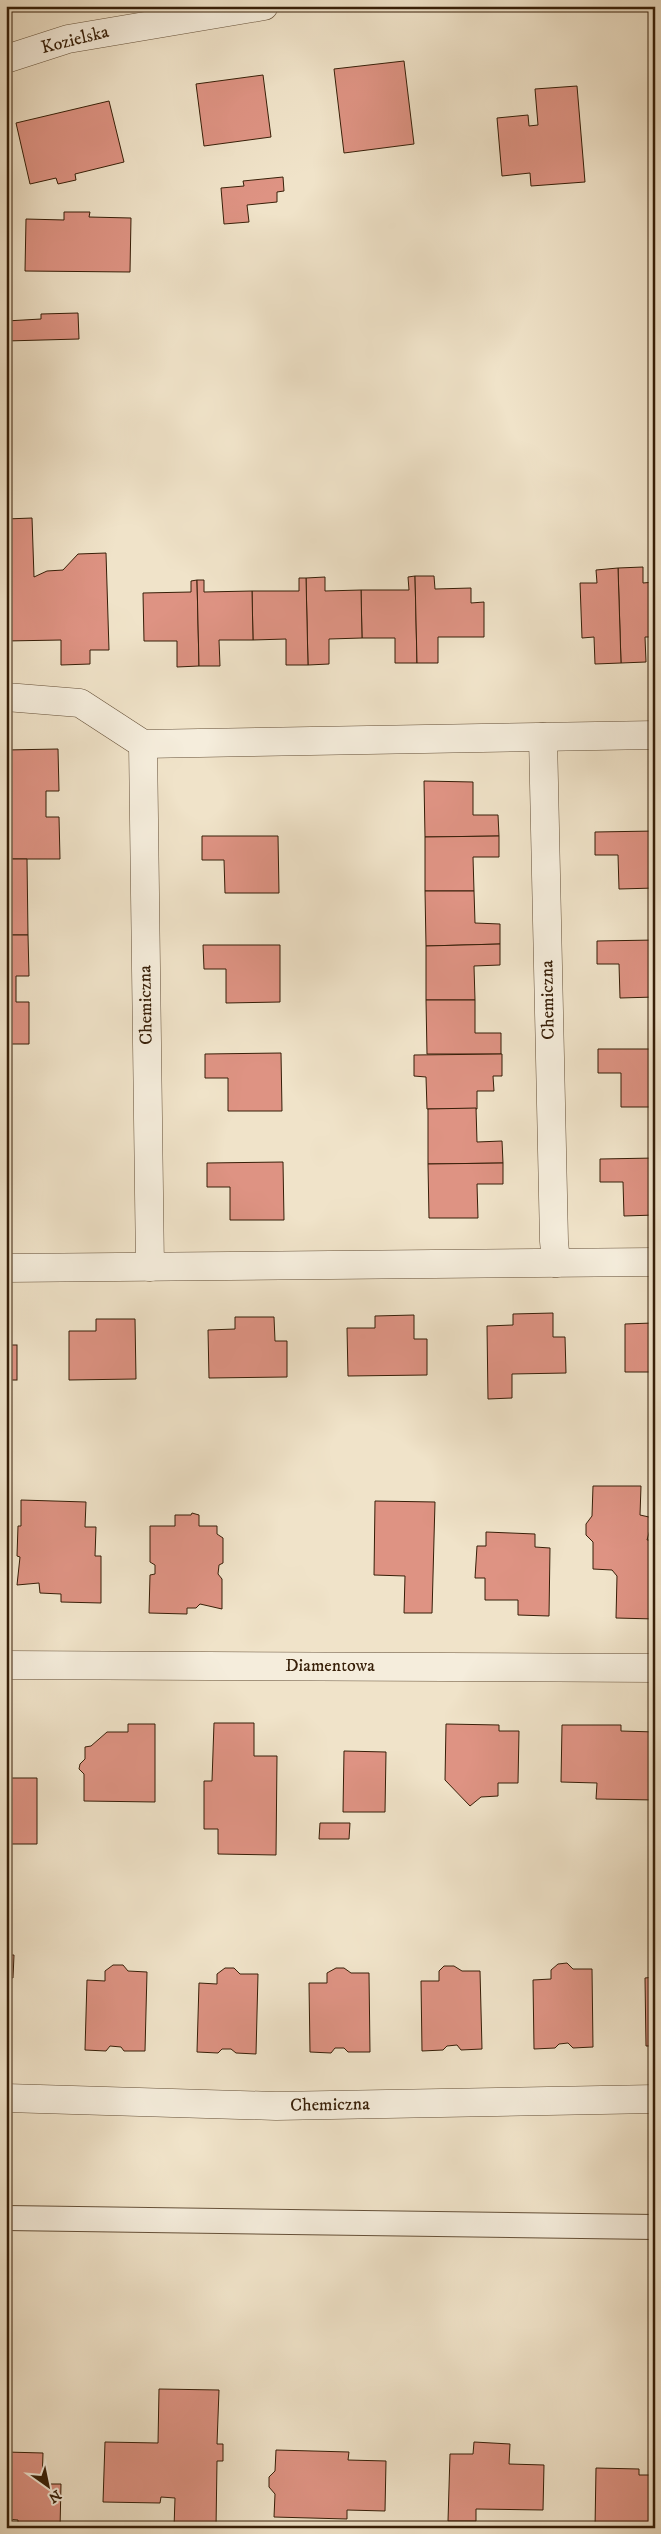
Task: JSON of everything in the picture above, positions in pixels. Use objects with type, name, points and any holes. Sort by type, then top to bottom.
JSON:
[{"type":"street","name":"Kozielska","points":[[6,59],[68,39],[264,6]]},
{"type":"street","points":[[6,697],[80,703],[143,744],[655,735]]},
{"type":"street","name":"Chemiczna","points":[[543,737],[553,1212],[556,1263]]},
{"type":"street","name":"Chemiczna","points":[[143,744],[150,1267]]},
{"type":"street","points":[[6,1268],[655,1262]]},
{"type":"street","name":"Diamentowa","points":[[6,1665],[655,1668]]},
{"type":"street","name":"Chemiczna","points":[[6,2098],[276,2106],[655,2099]]},
{"type":"lane","points":[[6,2218],[655,2227]]},
{"type":"building","points":[[404,61],[414,144],[344,153],[334,69]]},
{"type":"building","points":[[263,75],[271,137],[204,146],[196,84]]},
{"type":"building","points":[[577,86],[585,182],[531,186],[530,173],[502,176],[497,118],[528,115],[529,126],[538,125],[535,89]]},
{"type":"building","points":[[109,101],[124,162],[75,174],[76,180],[58,184],[56,178],[30,184],[16,123]]},
{"type":"building","points":[[283,177],[284,191],[277,192],[277,202],[247,205],[249,222],[224,224],[221,188],[244,186],[243,181]]},
{"type":"building","points":[[64,212],[90,212],[89,217],[131,218],[130,272],[25,271],[26,219],[64,220]]},
{"type":"building","points":[[78,313],[79,339],[6,341],[6,321],[41,319],[41,314]]},
{"type":"building","points":[[32,518],[34,577],[47,571],[63,570],[78,554],[106,553],[109,650],[90,650],[90,664],[61,665],[61,640],[6,641],[6,519]]},
{"type":"building","points":[[643,567],[643,583],[655,582],[655,637],[645,637],[646,662],[621,663],[618,568]]},
{"type":"building","points":[[618,568],[621,663],[595,664],[594,637],[582,638],[580,583],[597,583],[596,570]]},
{"type":"building","points":[[415,576],[417,663],[395,663],[395,638],[362,638],[361,590],[409,590],[408,577]]},
{"type":"building","points":[[415,576],[434,576],[435,589],[471,588],[471,603],[484,602],[484,637],[438,637],[438,663],[417,663]]},
{"type":"building","points":[[325,577],[325,591],[361,590],[362,638],[329,639],[329,664],[308,665],[306,578]]},
{"type":"building","points":[[299,578],[306,578],[308,665],[286,665],[286,639],[253,640],[252,591],[299,591]]},
{"type":"building","points":[[197,580],[199,666],[177,667],[177,641],[144,641],[143,593],[191,592],[191,581]]},
{"type":"building","points":[[197,580],[204,580],[204,592],[252,591],[253,640],[219,640],[220,666],[199,666]]},
{"type":"building","points":[[58,749],[59,791],[46,791],[46,817],[59,817],[60,859],[6,859],[6,750]]},
{"type":"building","points":[[424,781],[473,782],[473,815],[498,815],[499,836],[425,837]]},
{"type":"building","points":[[655,831],[655,888],[619,889],[618,855],[595,855],[595,832]]},
{"type":"building","points":[[202,836],[278,836],[279,893],[225,893],[224,860],[202,860]]},
{"type":"building","points":[[499,836],[499,857],[473,857],[474,891],[425,891],[425,837]]},
{"type":"building","points":[[6,859],[27,859],[28,935],[6,935]]},
{"type":"building","points":[[425,891],[474,891],[475,923],[500,924],[500,944],[426,946]]},
{"type":"building","points":[[6,935],[28,935],[29,976],[16,976],[16,1002],[29,1002],[29,1044],[6,1044]]},
{"type":"building","points":[[655,940],[655,997],[620,998],[619,964],[597,964],[597,941]]},
{"type":"building","points":[[500,944],[500,965],[474,966],[475,1000],[426,1000],[426,946]]},
{"type":"building","points":[[203,945],[280,945],[280,1002],[226,1003],[226,969],[204,969]]},
{"type":"building","points":[[426,1000],[475,1000],[475,1033],[501,1033],[501,1054],[427,1054]]},
{"type":"building","points":[[598,1049],[655,1049],[655,1107],[621,1107],[621,1073],[598,1073]]},
{"type":"building","points":[[281,1053],[282,1111],[228,1111],[228,1078],[205,1078],[205,1054]]},
{"type":"building","points":[[502,1054],[502,1076],[493,1076],[494,1091],[477,1091],[477,1109],[427,1109],[426,1077],[414,1076],[414,1055]]},
{"type":"building","points":[[476,1108],[477,1142],[502,1141],[503,1163],[428,1164],[428,1109]]},
{"type":"building","points":[[655,1158],[655,1215],[624,1216],[623,1182],[600,1182],[600,1159]]},
{"type":"building","points":[[283,1162],[284,1220],[230,1220],[230,1187],[207,1187],[207,1163]]},
{"type":"building","points":[[503,1163],[503,1184],[477,1184],[478,1218],[429,1218],[428,1164]]},
{"type":"building","points":[[652,1311],[655,1311],[655,1372],[625,1372],[625,1324],[652,1323]]},
{"type":"building","points":[[553,1313],[553,1337],[565,1337],[566,1373],[512,1374],[512,1398],[488,1399],[487,1326],[513,1325],[513,1314]]},
{"type":"building","points":[[414,1315],[414,1339],[427,1339],[427,1375],[348,1376],[347,1328],[375,1328],[375,1316]]},
{"type":"building","points":[[235,1317],[274,1317],[275,1341],[287,1341],[287,1377],[209,1378],[208,1330],[235,1329]]},
{"type":"building","points":[[96,1319],[135,1319],[136,1379],[69,1380],[69,1331],[96,1331]]},
{"type":"building","points":[[6,1345],[17,1345],[17,1380],[6,1380]]},
{"type":"building","points":[[593,1486],[641,1486],[640,1515],[649,1517],[652,1523],[647,1540],[655,1540],[655,1562],[653,1564],[655,1566],[655,1619],[616,1618],[617,1576],[612,1570],[593,1569],[593,1542],[586,1535],[586,1524],[592,1516]]},
{"type":"building","points":[[21,1500],[86,1502],[85,1527],[96,1527],[95,1556],[101,1556],[101,1603],[61,1602],[61,1594],[40,1593],[39,1583],[17,1585],[20,1557],[17,1556],[18,1526],[21,1526]]},
{"type":"building","points":[[375,1501],[435,1502],[432,1613],[404,1613],[405,1576],[374,1575]]},
{"type":"building","points":[[192,1513],[199,1515],[199,1526],[217,1526],[217,1534],[223,1538],[223,1563],[219,1565],[218,1574],[222,1579],[222,1609],[200,1604],[196,1608],[187,1608],[187,1614],[149,1613],[150,1575],[155,1574],[155,1565],[150,1562],[150,1526],[175,1526],[175,1515],[191,1515]]},
{"type":"building","points":[[486,1532],[535,1534],[535,1547],[550,1548],[549,1616],[518,1615],[518,1600],[485,1600],[485,1578],[475,1578],[477,1546],[486,1546]]},
{"type":"building","points":[[214,1723],[254,1723],[254,1756],[277,1756],[276,1855],[218,1854],[218,1829],[204,1829],[204,1781],[212,1781]]},
{"type":"building","points":[[128,1724],[155,1724],[155,1802],[84,1801],[84,1774],[79,1769],[80,1764],[85,1759],[85,1747],[91,1746],[107,1732],[128,1732]]},
{"type":"building","points":[[446,1724],[499,1725],[499,1731],[519,1731],[518,1783],[498,1783],[498,1796],[481,1797],[470,1806],[445,1780]]},
{"type":"building","points":[[562,1725],[621,1725],[621,1731],[655,1732],[655,1800],[596,1799],[597,1783],[561,1782]]},
{"type":"building","points":[[6,1741],[9,1741],[9,1778],[37,1778],[37,1844],[6,1844]]},
{"type":"building","points":[[344,1751],[386,1752],[385,1812],[343,1812]]},
{"type":"building","points":[[320,1823],[350,1823],[349,1839],[319,1839]]},
{"type":"building","points":[[6,1955],[14,1955],[13,1978],[9,1977],[6,1985]]},
{"type":"building","points":[[567,1963],[573,1969],[592,1969],[593,2047],[573,2048],[568,2043],[559,2044],[555,2048],[534,2049],[533,1980],[551,1979],[551,1970],[558,1964]]},
{"type":"building","points":[[113,1965],[123,1965],[128,1971],[147,1972],[145,2051],[124,2051],[121,2047],[110,2046],[106,2051],[85,2050],[87,1980],[105,1981],[105,1971]]},
{"type":"building","points":[[444,1966],[454,1966],[462,1971],[480,1971],[482,2049],[461,2050],[457,2045],[447,2046],[443,2050],[422,2051],[421,1981],[439,1981],[439,1971]]},
{"type":"building","points":[[225,1968],[234,1968],[240,1974],[258,1974],[256,2054],[236,2053],[231,2049],[222,2049],[218,2053],[197,2052],[199,1983],[217,1984],[217,1974]]},
{"type":"building","points":[[336,1968],[344,1968],[351,1973],[369,1973],[370,2052],[348,2052],[344,2048],[335,2048],[331,2053],[310,2052],[309,1983],[327,1983],[327,1973]]},
{"type":"building","points":[[655,1977],[655,2046],[646,2046],[645,1978]]},
{"type":"building","points":[[6,2010],[9,2010],[10,2029],[6,2029]]},
{"type":"building","points":[[159,2389],[219,2390],[217,2444],[223,2444],[223,2461],[217,2461],[216,2528],[174,2528],[175,2498],[161,2497],[160,2503],[103,2502],[105,2442],[158,2443]]},
{"type":"building","points":[[474,2442],[510,2444],[509,2464],[544,2465],[543,2510],[476,2509],[476,2521],[448,2521],[450,2454],[473,2454]]},
{"type":"building","points":[[276,2450],[349,2452],[348,2460],[386,2461],[385,2511],[347,2510],[347,2519],[274,2517],[275,2494],[269,2487],[269,2477],[275,2471]]},
{"type":"building","points":[[6,2452],[43,2453],[42,2484],[61,2484],[60,2528],[18,2528],[18,2520],[6,2519]]},
{"type":"building","points":[[596,2468],[639,2469],[639,2475],[655,2475],[655,2528],[595,2528]]}]
